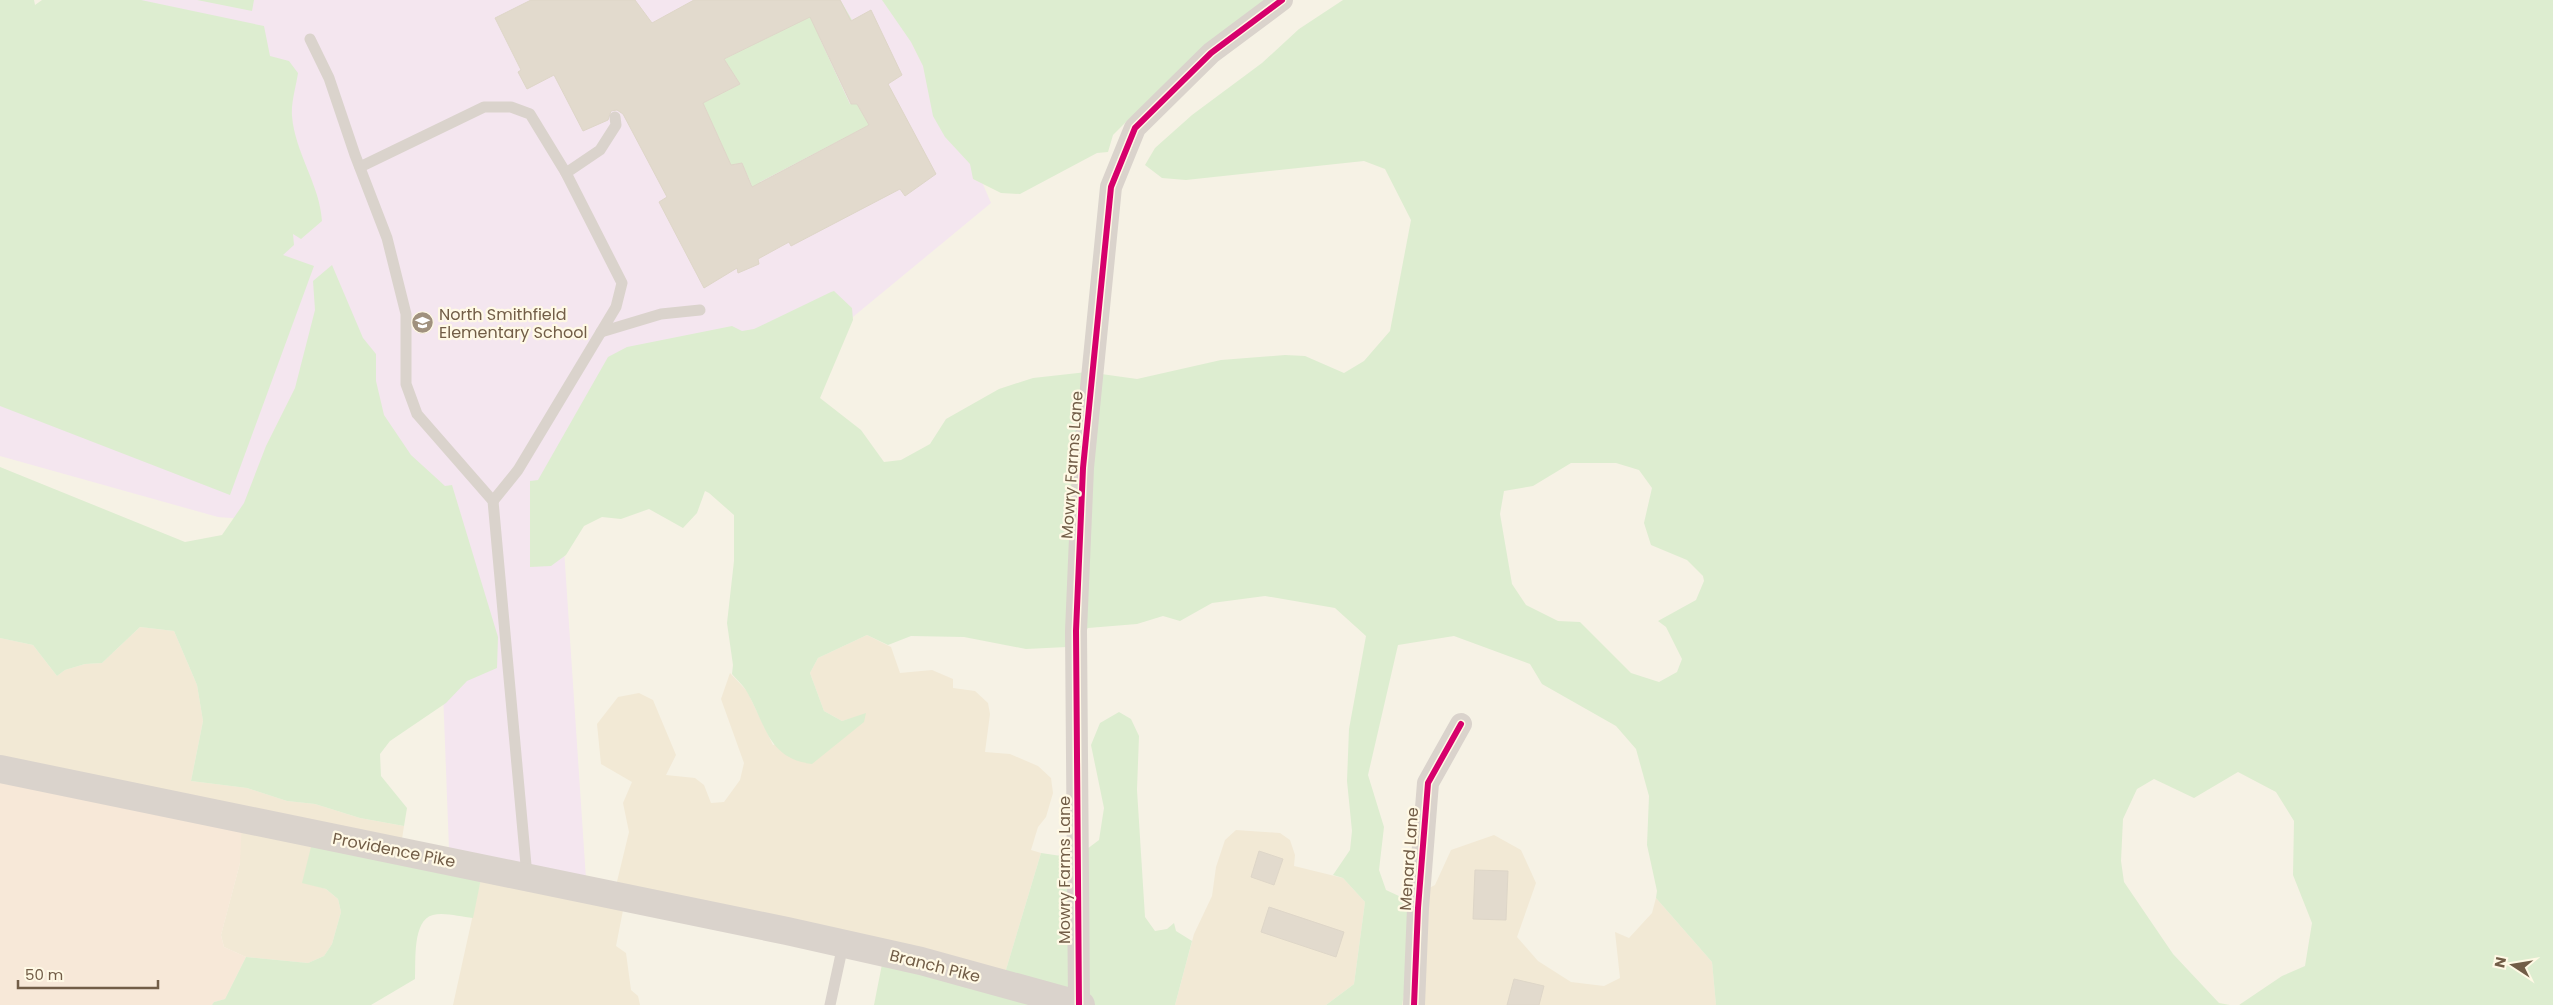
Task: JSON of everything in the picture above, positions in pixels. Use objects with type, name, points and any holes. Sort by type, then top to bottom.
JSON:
[{"type":"main road","name":"Providence Pike","points":[[0,770],[415,856],[527,876],[787,931]]},
{"type":"main road","name":"Branch Pike","points":[[787,931],[921,961],[1080,1005]]},
{"type":"street","points":[[1251,23],[1255,0]]},
{"type":"street","name":"Mowry Farms Lane","points":[[1080,1005],[1077,611],[1083,468],[1111,187],[1134,128],[1211,53],[1282,0]]},
{"type":"street","name":"Menard Lane","points":[[1414,1005],[1418,908],[1428,783],[1461,724]]},
{"type":"lane","points":[[310,39],[329,78],[387,238],[406,314],[406,384],[417,414],[493,501],[527,876]]},
{"type":"lane","points":[[360,167],[484,107],[511,107],[530,114],[566,174],[622,283],[616,307],[518,470],[493,501]]},
{"type":"lane","points":[[566,174],[600,150],[616,125],[615,117]]},
{"type":"lane","points":[[601,332],[661,314],[700,310]]},
{"type":"lane","points":[[830,1005],[843,945]]},
{"type":"shaded area","name":"North Smithfield Elementary School","points":[[73,0],[904,0],[991,203],[699,444],[561,504],[586,879],[449,849],[437,534],[218,517],[0,456],[0,121]]},
{"type":"shaded area","points":[[140,627],[174,631],[197,685],[203,721],[191,781],[247,788],[287,801],[315,804],[360,818],[404,826],[400,852],[303,882],[326,889],[338,899],[341,912],[332,944],[324,956],[308,963],[246,957],[224,947],[221,935],[240,863],[0,770],[0,638],[33,645],[57,676],[65,670],[85,664],[102,663]]},
{"type":"shaded area","points":[[867,635],[891,647],[900,673],[932,670],[953,679],[953,688],[975,691],[988,703],[990,714],[985,752],[1010,754],[1038,766],[1051,778],[1053,793],[1046,817],[1038,827],[1031,850],[1041,853],[1002,983],[625,900],[616,946],[626,953],[631,990],[638,996],[640,1005],[453,1005],[483,869],[614,894],[629,832],[623,803],[632,782],[601,764],[597,724],[618,697],[639,693],[653,700],[676,755],[666,775],[695,778],[704,785],[711,803],[724,802],[740,780],[744,763],[721,699],[730,673],[747,691],[773,745],[866,714],[842,721],[824,711],[810,673],[818,658]]},
{"type":"shaded area","points":[[0,770],[242,820],[240,863],[221,935],[224,947],[246,957],[225,999],[214,1002],[212,1005],[0,1005]]},
{"type":"shaded area","points":[[1236,830],[1280,833],[1290,840],[1295,855],[1294,866],[1343,878],[1365,902],[1354,984],[1326,1005],[1175,1005],[1194,934],[1212,896],[1216,867],[1225,840]]},
{"type":"shaded area","points":[[1494,835],[1521,850],[1536,883],[1517,937],[1538,961],[1571,982],[1604,986],[1620,978],[1615,932],[1629,938],[1652,913],[1656,898],[1712,962],[1716,1005],[1402,1005],[1409,969],[1411,897],[1435,885],[1451,850]]},
{"type":"green space","points":[[0,0],[34,0],[35,5],[42,0],[141,0],[264,26],[270,56],[289,61],[298,73],[292,105],[294,130],[317,195],[322,221],[301,239],[293,234],[294,245],[283,255],[314,266],[230,495],[0,406]]},
{"type":"green space","points":[[197,0],[254,0],[252,11]]},
{"type":"green space","points":[[882,0],[1273,0],[1130,118],[1113,135],[1108,152],[1097,153],[1020,194],[1001,193],[973,179],[970,164],[945,137],[933,116],[923,66],[911,42]]},
{"type":"green space","points":[[1343,0],[2553,0],[2553,1005],[2239,1005],[2282,976],[2305,966],[2312,923],[2293,875],[2294,821],[2276,792],[2238,772],[2194,798],[2154,779],[2137,789],[2123,819],[2121,861],[2124,882],[2173,954],[2219,1003],[2230,1005],[1716,1005],[1712,962],[1656,898],[1657,891],[1647,845],[1649,796],[1636,749],[1616,726],[1542,684],[1530,664],[1454,636],[1398,645],[1368,775],[1384,827],[1379,870],[1386,890],[1401,897],[1411,897],[1409,969],[1402,1005],[1326,1005],[1354,984],[1365,902],[1343,878],[1333,875],[1350,850],[1352,831],[1347,781],[1349,729],[1366,636],[1335,608],[1265,596],[1212,603],[1180,621],[1163,616],[1137,624],[1088,628],[1067,647],[1026,649],[964,637],[911,636],[888,645],[867,635],[818,658],[810,673],[824,711],[842,721],[866,713],[864,722],[812,764],[797,761],[777,748],[764,728],[746,690],[732,674],[733,665],[727,623],[734,561],[734,515],[709,493],[705,491],[697,513],[683,528],[649,509],[621,519],[602,517],[584,526],[566,555],[551,566],[530,567],[530,481],[538,480],[608,357],[627,347],[732,326],[742,331],[754,329],[834,291],[852,308],[853,320],[820,398],[861,430],[884,462],[901,460],[930,444],[946,419],[999,389],[1033,378],[1087,372],[1137,379],[1221,360],[1285,355],[1305,356],[1344,373],[1364,361],[1390,331],[1411,220],[1385,169],[1364,161],[1186,180],[1162,178],[1145,165],[1155,148],[1192,115],[1262,63],[1299,29]],"holes":[[[1571,463],[1616,463],[1639,470],[1652,488],[1644,523],[1651,545],[1687,560],[1703,576],[1704,581],[1696,600],[1658,621],[1666,627],[1682,659],[1677,672],[1659,682],[1631,673],[1580,622],[1558,621],[1526,605],[1512,584],[1500,514],[1504,491],[1533,486]]]},
{"type":"green space","points":[[841,1],[852,20],[820,39],[850,104],[857,104],[869,125],[760,182],[764,213],[742,163],[731,165],[703,103],[740,84],[724,59]]},
{"type":"green space","points":[[332,265],[363,338],[376,354],[376,381],[384,415],[411,455],[445,486],[452,485],[498,637],[497,668],[467,681],[446,703],[390,741],[380,754],[381,776],[407,808],[404,826],[360,818],[315,804],[287,801],[247,788],[191,781],[203,721],[197,685],[174,631],[140,627],[102,663],[85,664],[65,670],[57,676],[33,645],[0,638],[0,467],[185,542],[222,535],[244,503],[266,446],[295,388],[315,310],[313,281]]},
{"type":"green space","points":[[1119,712],[1131,719],[1139,736],[1137,790],[1145,917],[1155,931],[1167,929],[1174,923],[1176,931],[1192,941],[1175,1005],[874,1005],[884,954],[1002,983],[1041,853],[1075,858],[1099,840],[1104,808],[1091,745],[1100,723]]},
{"type":"green space","points":[[314,835],[483,869],[473,918],[442,914],[426,918],[418,933],[415,979],[371,1005],[212,1005],[214,1002],[225,999],[246,957],[308,963],[324,956],[332,944],[341,912],[338,899],[326,889],[302,883]]},
{"type":"building","points":[[531,0],[635,0],[652,23],[694,0],[840,0],[851,21],[871,10],[902,75],[888,84],[936,174],[905,196],[900,189],[791,246],[789,242],[758,259],[759,264],[738,273],[737,268],[704,288],[659,202],[667,197],[623,114],[617,110],[611,111],[608,120],[583,131],[554,75],[527,89],[518,72],[521,70],[495,18]],"holes":[[[810,17],[851,104],[857,104],[869,125],[752,187],[742,163],[731,165],[703,103],[740,84],[724,59]]]},
{"type":"building","points":[[1259,851],[1283,859],[1274,885],[1251,877]]},
{"type":"building","points":[[1475,870],[1508,871],[1506,920],[1473,919]]},
{"type":"building","points":[[1269,907],[1344,932],[1336,957],[1261,932]]},
{"type":"building","points":[[1514,979],[1544,986],[1539,1005],[1507,1005]]},
{"type":"cycle path","points":[[1079,1004],[1076,631],[1083,468],[1111,187],[1135,128],[1211,53],[1282,0]]},
{"type":"cycle path","points":[[1414,1005],[1418,908],[1428,783],[1461,724]]},
{"type":"place","name":"North Smithfield Elementary School","points":[[423,323]]}]
